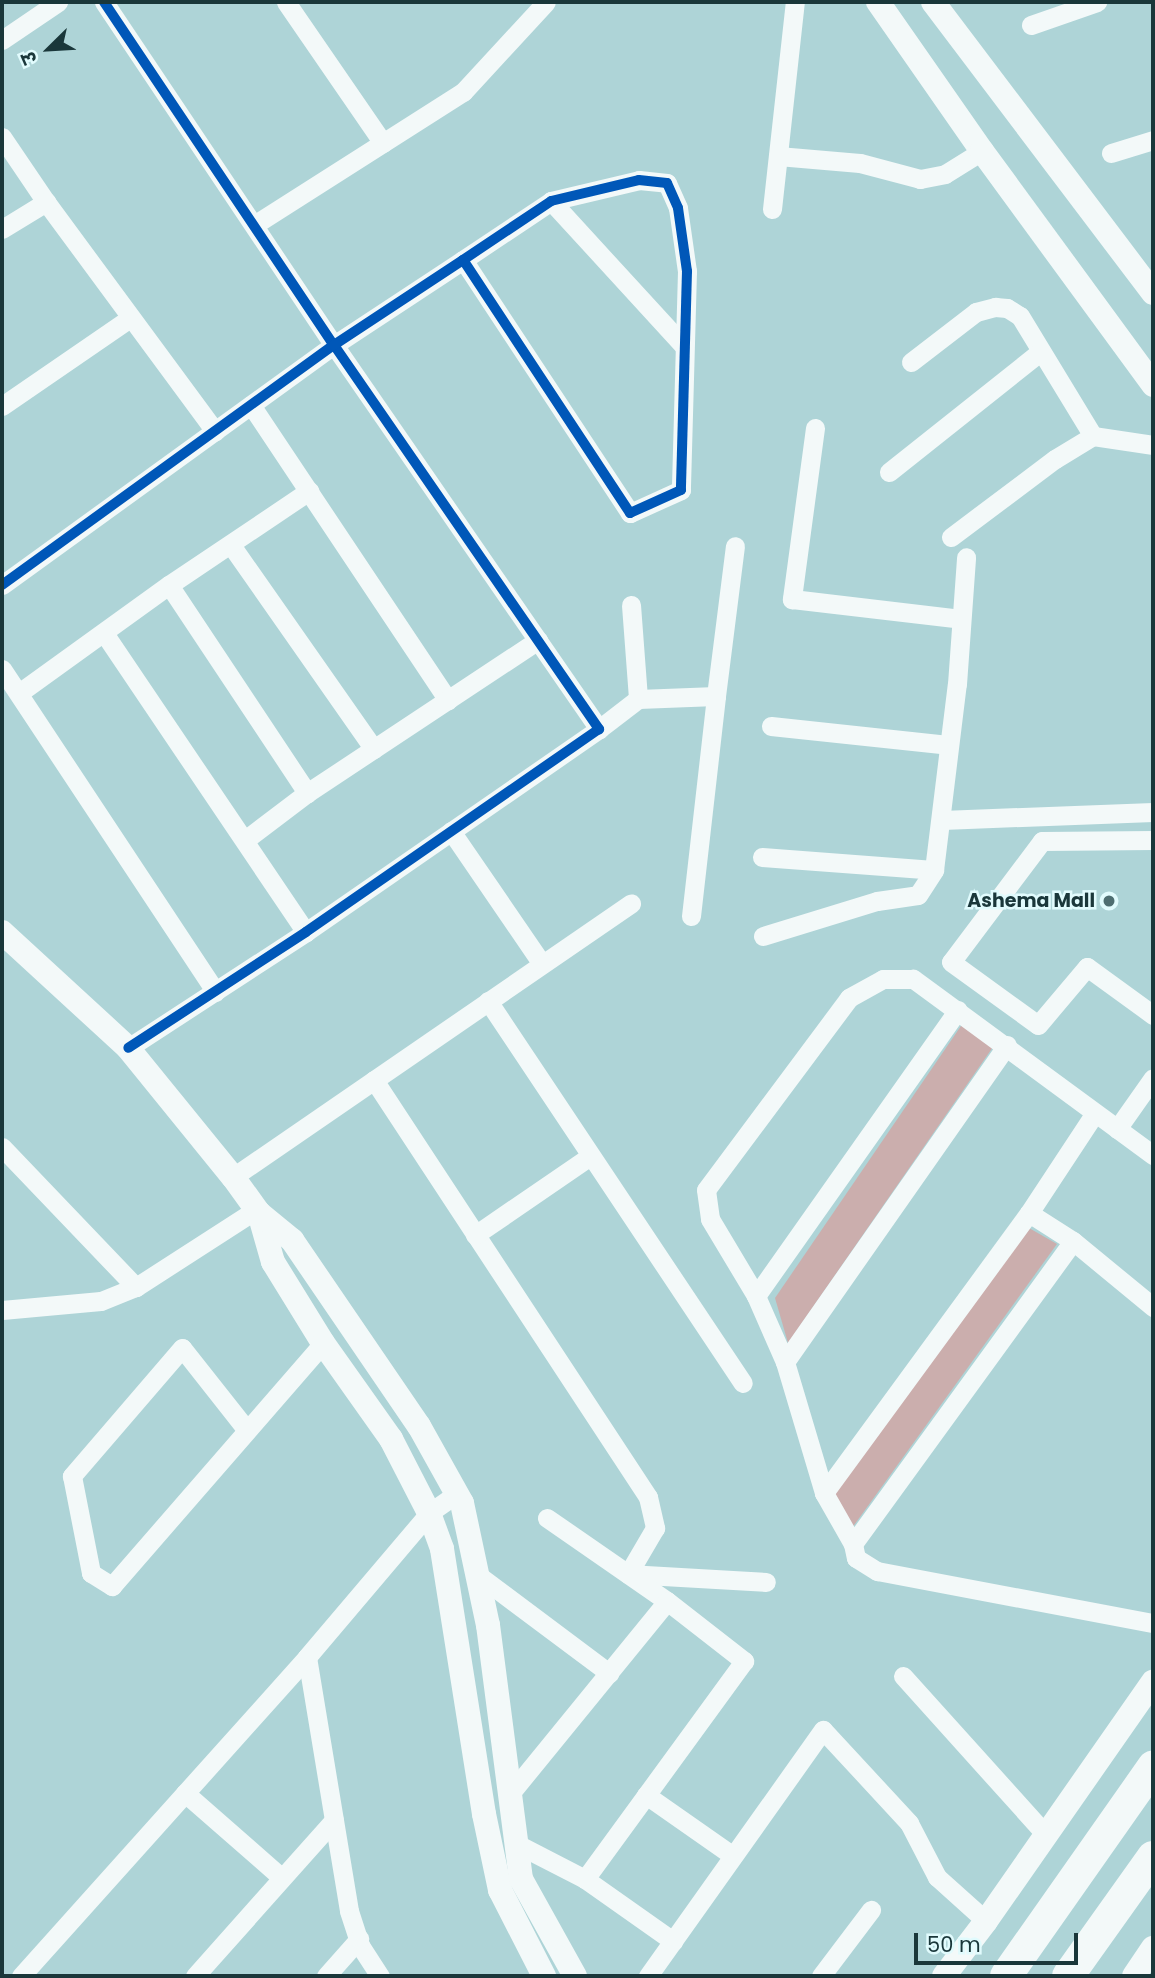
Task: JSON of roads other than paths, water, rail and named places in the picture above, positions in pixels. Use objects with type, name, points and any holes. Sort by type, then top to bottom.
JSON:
[{"type":"main road","points":[[1006,1976],[1153,1767]]},
{"type":"main road","points":[[1068,1976],[1153,1857]]},
{"type":"street","points":[[2,40],[58,2]]},
{"type":"street","points":[[104,2],[334,345],[599,729]]},
{"type":"street","points":[[286,2],[383,143]]},
{"type":"street","points":[[254,225],[463,92],[546,2]]},
{"type":"street","points":[[772,209],[795,2]]},
{"type":"street","points":[[878,2],[982,151],[1153,385]]},
{"type":"street","points":[[933,2],[1153,293]]},
{"type":"street","points":[[1031,24],[1097,2]]},
{"type":"street","points":[[2,137],[130,318],[215,431]]},
{"type":"street","points":[[1111,153],[1153,140]]},
{"type":"street","points":[[778,156],[860,163],[920,179],[945,174],[982,151]]},
{"type":"street","points":[[2,585],[334,345],[551,201],[639,180],[667,183],[678,208],[687,271],[681,490],[630,513],[463,260]]},
{"type":"street","points":[[551,201],[684,345]]},
{"type":"street","points":[[2,229],[46,202]]},
{"type":"street","points":[[911,362],[976,312],[995,306],[1007,308],[1020,316],[1093,436]]},
{"type":"street","points":[[2,406],[130,318]]},
{"type":"street","points":[[889,472],[1041,351]]},
{"type":"street","points":[[251,405],[449,699]]},
{"type":"street","points":[[815,428],[792,598],[961,619]]},
{"type":"street","points":[[951,537],[1055,459],[1093,436],[1153,445]]},
{"type":"street","points":[[19,693],[309,491]]},
{"type":"street","points":[[231,545],[374,749]]},
{"type":"street","points":[[691,916],[734,545]]},
{"type":"street","points":[[762,936],[877,901],[918,895],[934,870],[957,684],[966,557]]},
{"type":"street","points":[[169,586],[307,793]]},
{"type":"street","points":[[631,605],[638,699]]},
{"type":"street","points":[[104,633],[306,932]]},
{"type":"street","points":[[245,840],[307,793],[538,640]]},
{"type":"street","points":[[2,669],[216,992]]},
{"type":"street","points":[[128,1048],[306,932],[599,729],[638,699],[716,696]]},
{"type":"street","points":[[771,726],[948,745]]},
{"type":"street","points":[[942,820],[1153,812]]},
{"type":"street","points":[[451,831],[542,964]]},
{"type":"street","points":[[1153,840],[1042,841],[951,962],[1038,1025],[1087,967],[1153,1015]]},
{"type":"street","points":[[762,858],[934,870]]},
{"type":"street","points":[[233,1177],[327,1109],[374,1080],[631,903]]},
{"type":"street","points":[[2,932],[128,1048],[258,1211],[292,1240],[419,1426],[458,1493],[488,1625],[521,1879],[575,1976]]},
{"type":"street","points":[[1153,1156],[1007,1045],[913,979],[883,979],[849,998],[706,1190],[710,1219],[755,1296],[785,1362],[824,1493],[853,1544],[856,1558],[877,1571],[1153,1623]]},
{"type":"street","points":[[488,1001],[589,1157],[743,1383]]},
{"type":"street","points":[[755,1296],[958,1010]]},
{"type":"street","points":[[785,1362],[1007,1045]]},
{"type":"street","points":[[1117,1129],[1153,1078]]},
{"type":"street","points":[[374,1080],[648,1497],[655,1528],[628,1574]]},
{"type":"street","points":[[824,1493],[1029,1213],[1095,1113]]},
{"type":"street","points":[[2,1147],[136,1287]]},
{"type":"street","points":[[475,1235],[589,1157]]},
{"type":"street","points":[[2,1310],[102,1301],[136,1287],[258,1211]]},
{"type":"street","points":[[258,1211],[273,1262],[323,1343],[391,1439],[429,1513],[442,1549],[484,1814],[500,1890],[544,1976]]},
{"type":"street","points":[[1029,1213],[1073,1241],[1153,1307]]},
{"type":"street","points":[[853,1544],[1073,1241]]},
{"type":"street","points":[[246,1429],[182,1348],[72,1476],[91,1573],[112,1586],[323,1343]]},
{"type":"street","points":[[20,1976],[307,1657],[429,1513],[458,1493]]},
{"type":"street","points":[[547,1518],[667,1601],[744,1661],[585,1879]]},
{"type":"street","points":[[628,1574],[766,1582]]},
{"type":"street","points":[[478,1575],[609,1673]]},
{"type":"street","points":[[509,1795],[667,1601]]},
{"type":"street","points":[[307,1657],[349,1911],[359,1939],[380,1976]]},
{"type":"street","points":[[903,1676],[1046,1835]]},
{"type":"street","points":[[944,1976],[986,1921],[1153,1682]]},
{"type":"street","points":[[648,1976],[823,1730],[909,1823],[937,1877],[986,1921]]},
{"type":"street","points":[[185,1793],[281,1877]]},
{"type":"street","points":[[646,1795],[733,1856]]},
{"type":"street","points":[[195,1976],[334,1820]]},
{"type":"street","points":[[515,1843],[585,1879],[673,1941]]},
{"type":"street","points":[[821,1976],[871,1910]]},
{"type":"street","points":[[326,1976],[359,1939]]},
{"type":"street","points":[[1134,1976],[1153,1948]]},
{"type":"place","name":"Ashema Mall","points":[[1109,901]]}]
